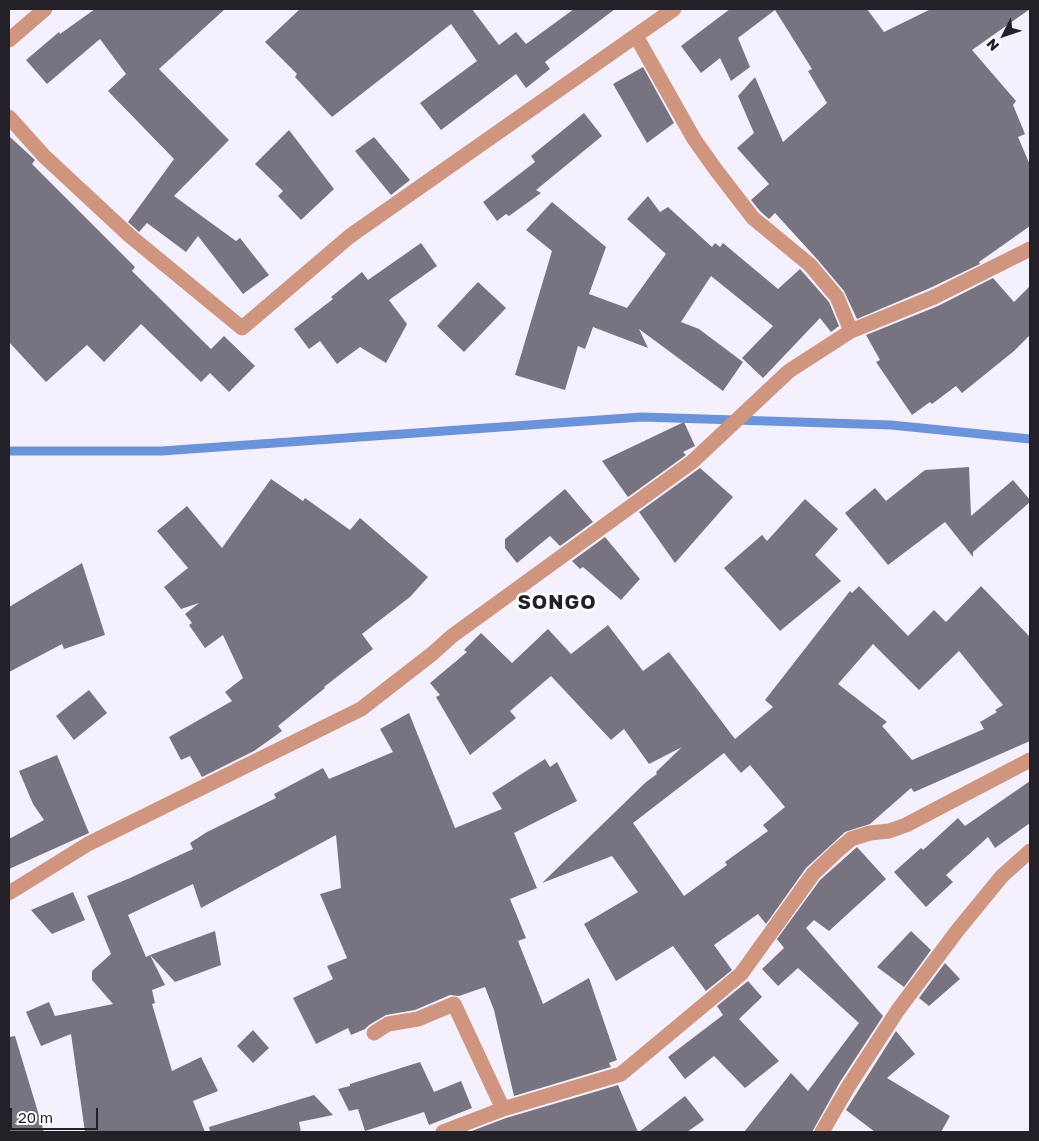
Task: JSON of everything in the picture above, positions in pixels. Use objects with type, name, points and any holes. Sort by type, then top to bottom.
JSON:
[{"type":"street","points":[[9,40],[45,9]]},
{"type":"street","points":[[9,117],[44,156],[130,236],[242,328],[350,236],[674,9]]},
{"type":"street","points":[[636,36],[694,139],[716,170],[753,218],[810,265],[837,297],[851,331]]},
{"type":"street","points":[[9,893],[88,844],[361,709],[432,654],[452,636],[676,475],[718,439],[789,371],[851,331],[934,297],[1030,249]]},
{"type":"street","points":[[444,1132],[503,1109],[621,1074],[741,974],[813,874],[851,839],[906,825],[1030,760]]},
{"type":"street","points":[[822,1132],[848,1087],[904,1002],[956,931],[1002,876],[1030,851]]},
{"type":"street","points":[[374,1033],[388,1024],[418,1018],[454,1004],[503,1109]]},
{"type":"building","points":[[95,9],[225,9],[159,69],[229,140],[174,196],[236,241],[240,238],[269,275],[243,294],[198,236],[186,252],[147,223],[139,232],[128,222],[174,159],[108,91],[126,74],[100,39],[47,84],[26,60],[59,32],[60,34]]},
{"type":"building","points":[[300,9],[472,9],[499,45],[516,32],[526,44],[574,9],[615,9],[545,62],[550,69],[526,88],[516,74],[441,130],[420,103],[477,61],[451,24],[332,117],[295,77],[297,74],[265,42]]},
{"type":"building","points":[[730,9],[867,9],[884,32],[931,9],[1030,9],[972,50],[1016,101],[1013,105],[1025,134],[1018,137],[1030,165],[1030,226],[979,262],[980,264],[857,319],[844,291],[817,259],[775,213],[769,219],[751,200],[769,184],[737,148],[754,133],[738,96],[755,77],[783,142],[827,103],[808,71],[812,69],[775,10],[738,38],[750,67],[731,81],[720,58],[701,73],[681,46]]},
{"type":"building","points":[[643,67],[674,123],[647,143],[613,84]]},
{"type":"building","points":[[584,113],[602,136],[536,190],[541,193],[509,216],[506,214],[497,221],[483,202],[535,162],[531,156]]},
{"type":"building","points":[[289,130],[334,189],[301,220],[278,196],[283,191],[255,164]]},
{"type":"building","points":[[9,136],[35,160],[32,164],[135,267],[132,271],[211,349],[224,336],[255,366],[229,392],[210,373],[201,382],[141,324],[104,362],[87,345],[46,382],[9,342]]},
{"type":"building","points":[[374,137],[410,180],[391,195],[355,151]]},
{"type":"building","points":[[648,196],[660,212],[668,207],[712,247],[715,243],[720,247],[723,243],[778,289],[800,269],[829,302],[839,326],[831,332],[820,318],[763,378],[742,358],[773,326],[711,276],[681,322],[699,329],[743,362],[723,391],[639,329],[648,348],[593,327],[585,349],[578,346],[565,390],[515,375],[552,251],[526,230],[552,202],[606,247],[589,294],[627,308],[666,254],[627,219]]},
{"type":"building","points":[[421,243],[437,266],[389,300],[407,324],[386,363],[360,347],[337,364],[320,341],[309,349],[294,329],[333,299],[331,297],[362,272],[368,280]]},
{"type":"building","points":[[993,278],[1014,302],[1030,286],[1030,335],[1014,351],[962,393],[956,386],[932,404],[930,402],[912,415],[876,362],[880,360],[866,335],[938,306]]},
{"type":"building","points":[[478,282],[506,308],[464,352],[437,326]]},
{"type":"building","points":[[684,422],[695,446],[683,452],[686,455],[628,497],[602,461]]},
{"type":"building","points":[[969,467],[971,516],[1013,480],[1030,500],[973,552],[973,557],[945,522],[888,565],[845,513],[875,488],[886,501],[925,470]]},
{"type":"building","points":[[700,468],[733,497],[675,563],[639,512]]},
{"type":"building","points":[[271,479],[303,501],[305,498],[350,530],[360,518],[428,577],[410,597],[362,634],[373,649],[278,726],[282,731],[254,751],[202,777],[190,756],[181,760],[169,737],[232,701],[225,692],[243,678],[223,635],[205,648],[189,625],[192,623],[185,614],[199,603],[181,609],[164,587],[188,568],[157,531],[187,506],[222,548]]},
{"type":"building","points":[[565,489],[593,522],[560,546],[550,536],[517,563],[505,548],[505,539]]},
{"type":"building","points":[[805,499],[838,529],[815,555],[841,581],[780,631],[724,568],[762,535],[767,541]]},
{"type":"building","points":[[605,537],[640,579],[621,600],[583,567],[580,569],[572,561]]},
{"type":"building","points":[[82,563],[105,635],[64,649],[62,644],[9,672],[9,607]]},
{"type":"building","points":[[859,586],[908,636],[934,610],[946,622],[981,586],[1030,637],[1030,741],[914,792],[911,788],[870,824],[845,832],[806,868],[766,924],[758,914],[714,945],[732,970],[706,991],[673,946],[616,981],[584,924],[638,892],[612,856],[542,883],[646,782],[657,774],[656,772],[682,747],[649,764],[624,729],[611,740],[551,676],[510,711],[516,718],[470,755],[436,697],[440,695],[430,683],[467,652],[464,650],[481,633],[512,663],[548,629],[571,654],[608,625],[643,671],[669,652],[735,739],[773,707],[765,700],[850,591],[852,593]],"holes":[[[873,644],[919,690],[959,651],[1003,705],[995,710],[997,712],[980,722],[984,729],[912,760],[882,726],[887,722],[838,684]],[[724,753],[741,773],[750,765],[785,807],[763,825],[768,831],[725,862],[727,865],[684,896],[633,823]]]},
{"type":"building","points":[[89,690],[107,713],[74,740],[56,716]]},
{"type":"building","points":[[409,713],[455,828],[502,809],[492,793],[545,759],[550,767],[557,762],[577,801],[514,833],[537,888],[510,899],[526,938],[518,941],[543,1004],[589,978],[617,1060],[609,1063],[611,1067],[514,1096],[494,1010],[485,987],[459,996],[450,995],[415,1010],[386,1015],[365,1029],[351,1035],[348,1028],[316,1044],[293,998],[333,979],[327,966],[347,958],[320,894],[341,888],[336,835],[201,908],[193,884],[128,915],[146,957],[150,955],[165,985],[152,990],[155,1003],[152,1004],[172,1071],[201,1057],[218,1091],[193,1101],[205,1132],[85,1132],[71,1034],[41,1046],[26,1012],[49,1002],[55,1016],[113,1004],[92,980],[92,971],[111,954],[87,896],[193,849],[190,843],[207,832],[276,798],[274,794],[323,768],[329,779],[393,752],[380,729]]},
{"type":"building","points":[[57,755],[89,833],[9,869],[9,839],[44,820],[33,804],[19,771]]},
{"type":"building","points":[[1030,781],[1030,823],[995,848],[988,837],[946,875],[953,882],[926,907],[894,872],[921,848],[923,850],[958,818],[965,826]]},
{"type":"building","points":[[857,847],[886,879],[829,931],[814,920],[806,928],[883,1016],[840,1082],[812,1132],[744,1132],[791,1073],[808,1091],[859,1023],[798,968],[778,986],[762,969],[784,948],[777,939],[820,880]]},
{"type":"building","points":[[73,892],[85,920],[52,934],[31,910]]},
{"type":"building","points":[[215,931],[221,965],[175,982],[150,955]]},
{"type":"building","points":[[911,931],[931,950],[904,987],[877,967]]},
{"type":"building","points":[[945,963],[960,979],[929,1006],[919,998]]},
{"type":"building","points":[[748,981],[762,997],[739,1019],[779,1061],[745,1088],[714,1056],[685,1079],[668,1057],[723,1015],[717,1006]]},
{"type":"building","points":[[253,1030],[269,1048],[253,1063],[237,1046]]},
{"type":"building","points":[[896,1031],[915,1054],[887,1078],[950,1116],[941,1132],[875,1132],[846,1110]]},
{"type":"building","points":[[15,1036],[44,1132],[9,1132],[9,1037]]},
{"type":"building","points":[[420,1062],[434,1092],[461,1081],[472,1108],[429,1125],[424,1112],[365,1131],[358,1109],[349,1111],[338,1089]]},
{"type":"building","points":[[618,1085],[638,1132],[469,1132],[506,1118]]},
{"type":"building","points":[[314,1095],[333,1115],[299,1122],[301,1132],[210,1132],[209,1127]]},
{"type":"building","points":[[685,1096],[704,1120],[687,1132],[639,1132]]},
{"type":"waterway","points":[[9,451],[162,451],[642,417],[891,425],[1030,439]]},
{"type":"district","name":"SONGO","points":[[557,603]]}]
